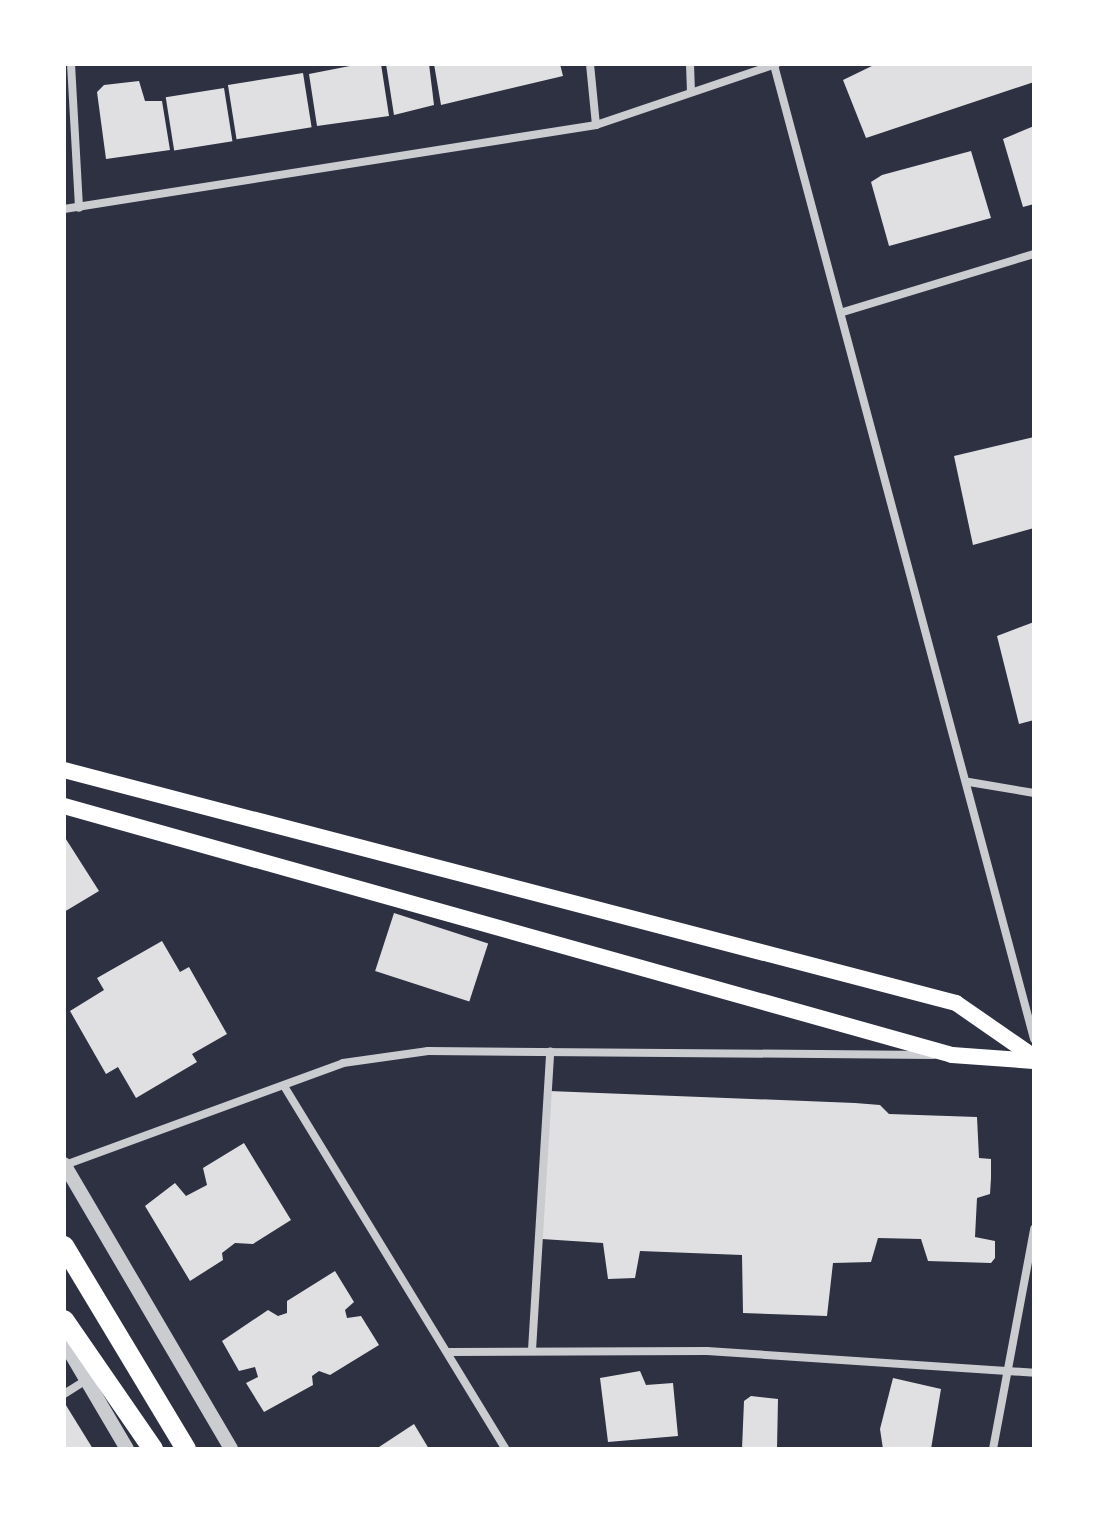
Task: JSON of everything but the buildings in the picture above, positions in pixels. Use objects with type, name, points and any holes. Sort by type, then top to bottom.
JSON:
[{"type":"main road","points":[[64,770],[956,1003],[1034,1059]]},
{"type":"main road","points":[[64,806],[952,1055],[1034,1059]]},
{"type":"main road","points":[[64,1246],[186,1449]]},
{"type":"main road","points":[[64,1320],[153,1449]]},
{"type":"street","points":[[71,64],[79,208]]},
{"type":"street","points":[[590,64],[596,125]]},
{"type":"street","points":[[690,64],[691,92]]},
{"type":"street","points":[[64,209],[596,125],[775,64],[969,782],[1034,1039]]},
{"type":"street","points":[[843,312],[1034,254]]},
{"type":"street","points":[[969,782],[1034,793]]},
{"type":"street","points":[[532,1350],[550,1052]]},
{"type":"street","points":[[231,1449],[64,1164],[343,1063],[413,1053],[952,1055]]},
{"type":"street","points":[[284,1086],[450,1352],[506,1449]]},
{"type":"street","points":[[993,1449],[1034,1229]]},
{"type":"street","points":[[64,1342],[127,1449]]},
{"type":"street","points":[[450,1352],[707,1351],[1009,1368],[1034,1373]]},
{"type":"street","points":[[64,1394],[86,1380]]}]
